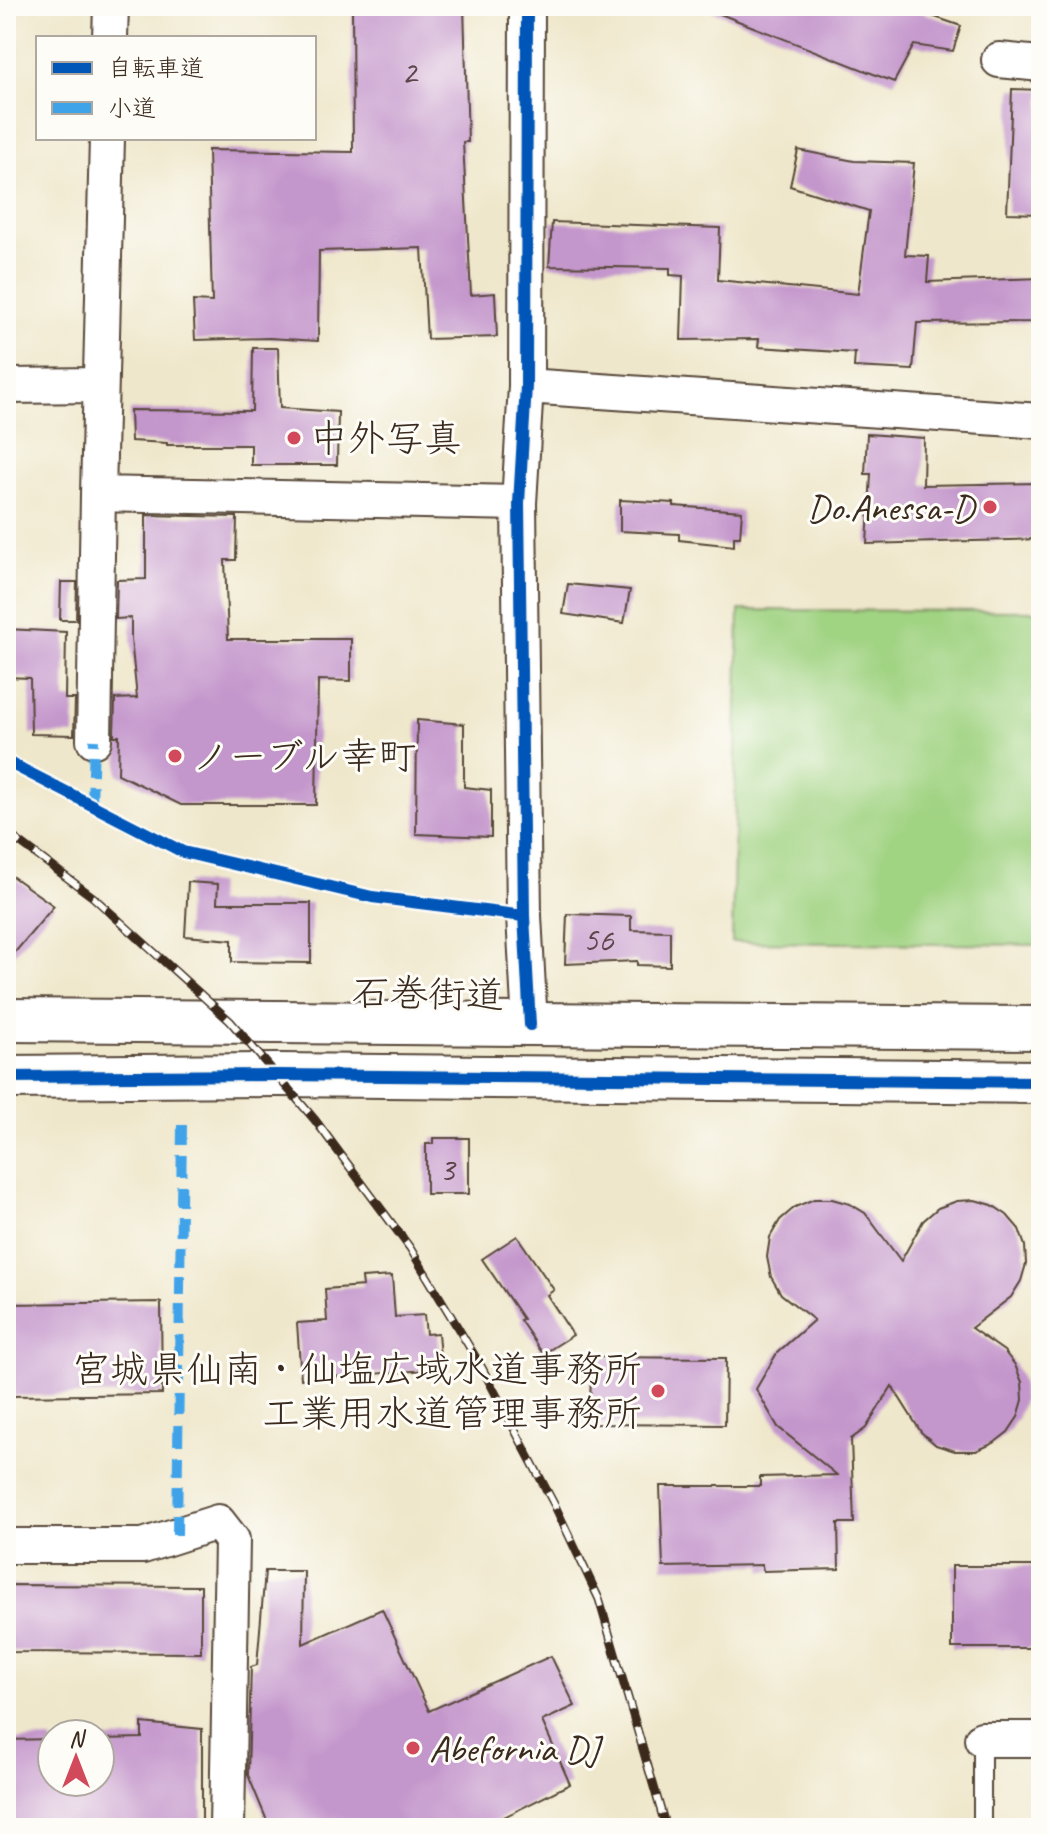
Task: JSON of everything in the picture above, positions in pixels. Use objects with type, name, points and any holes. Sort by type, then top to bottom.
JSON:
[{"type":"street","points":[[110,36],[111,6]]},
{"type":"street","points":[[527,6],[526,386],[519,503],[524,916],[530,1025]]},
{"type":"street","points":[[999,60],[1041,64]]},
{"type":"street","points":[[94,740],[107,140]]},
{"type":"street","points":[[6,386],[100,385]]},
{"type":"street","points":[[526,386],[1041,421]]},
{"type":"street","points":[[98,494],[519,503]]},
{"type":"street","name":"石巻街道","points":[[6,1020],[1041,1028]]},
{"type":"street","points":[[6,1077],[278,1075],[1041,1082]]},
{"type":"street","points":[[6,1546],[143,1546],[218,1522],[232,1540],[227,1828]]},
{"type":"street","points":[[982,1739],[1041,1739]]},
{"type":"lane","points":[[982,1739],[982,1828]]},
{"type":"green space","points":[[739,610],[1041,611],[1041,945],[732,942]]},
{"type":"building","points":[[352,6],[464,6],[468,142],[463,142],[471,295],[495,293],[497,337],[427,339],[422,248],[319,251],[318,341],[269,338],[195,340],[193,301],[212,302],[208,150],[353,152]]},
{"type":"building","points":[[705,6],[903,6],[961,26],[953,51],[914,45],[894,82]]},
{"type":"building","points":[[1012,89],[1041,90],[1041,214],[1007,213]]},
{"type":"building","points":[[798,150],[854,161],[914,163],[905,255],[929,256],[927,282],[1041,278],[1041,322],[917,323],[913,370],[854,367],[855,353],[758,347],[759,339],[681,340],[683,276],[670,275],[670,268],[549,266],[552,222],[720,228],[718,280],[858,294],[869,211],[790,186]]},
{"type":"building","points":[[253,348],[278,348],[280,408],[338,412],[337,465],[251,465],[251,445],[167,445],[131,441],[130,410],[252,411]]},
{"type":"building","points":[[867,434],[924,438],[923,485],[1041,483],[1041,539],[867,544],[871,474],[865,474]]},
{"type":"building","points":[[620,500],[742,511],[740,537],[734,537],[734,546],[679,540],[679,534],[620,531]]},
{"type":"building","points":[[146,515],[237,517],[236,560],[225,560],[228,639],[351,639],[351,681],[318,680],[316,805],[181,805],[118,774],[119,736],[114,736],[115,699],[137,698],[131,618],[116,619],[117,580],[146,579]]},
{"type":"building","points":[[61,582],[77,582],[76,620],[60,620]]},
{"type":"building","points":[[568,584],[630,590],[624,623],[563,614]]},
{"type":"building","points":[[6,629],[66,632],[65,699],[75,699],[74,735],[31,734],[30,678],[6,677]]},
{"type":"building","points":[[417,720],[464,724],[464,787],[491,790],[491,837],[416,834]]},
{"type":"building","points":[[6,872],[54,906],[6,963]]},
{"type":"building","points":[[188,882],[218,884],[217,903],[311,903],[311,963],[232,962],[232,940],[185,936]]},
{"type":"building","points":[[567,914],[631,916],[631,930],[670,931],[670,966],[637,965],[637,961],[565,964]]},
{"type":"building","points":[[433,1138],[469,1138],[469,1194],[426,1194],[426,1144],[433,1144]]},
{"type":"building","points":[[814,1199],[832,1199],[850,1204],[865,1213],[901,1261],[923,1221],[938,1208],[957,1201],[975,1200],[992,1205],[1007,1215],[1019,1229],[1025,1246],[1026,1264],[1021,1281],[1011,1297],[971,1328],[1004,1351],[1015,1365],[1022,1382],[1023,1400],[1018,1417],[1008,1432],[994,1443],[976,1451],[955,1451],[936,1445],[921,1432],[892,1386],[866,1428],[851,1439],[854,1523],[838,1523],[839,1569],[763,1571],[762,1565],[663,1567],[660,1486],[760,1486],[760,1477],[837,1475],[778,1427],[756,1389],[777,1353],[814,1320],[781,1294],[771,1277],[767,1257],[770,1237],[780,1220],[795,1207]]},
{"type":"building","points":[[517,1236],[554,1290],[547,1295],[573,1335],[543,1354],[482,1259]]},
{"type":"building","points":[[392,1276],[395,1317],[424,1315],[426,1334],[438,1333],[441,1369],[301,1379],[297,1323],[327,1321],[325,1289],[363,1286],[362,1278]]},
{"type":"building","points":[[161,1302],[162,1394],[12,1396],[11,1376],[6,1376],[6,1304]]},
{"type":"building","name":"宮城県仙南・仙塩広域水道事務所 工業用水道管理事務所","points":[[591,1357],[726,1358],[725,1425],[590,1424]]},
{"type":"building","points":[[952,1566],[1041,1566],[1041,1648],[952,1648]]},
{"type":"building","points":[[265,1571],[304,1571],[303,1644],[382,1609],[429,1711],[551,1656],[575,1706],[542,1721],[570,1784],[482,1828],[270,1828],[248,1775],[251,1667],[257,1665]]},
{"type":"building","points":[[6,1585],[201,1586],[201,1653],[6,1652]]},
{"type":"building","points":[[142,1723],[202,1729],[202,1828],[6,1828],[6,1740],[36,1739],[36,1798],[116,1798],[116,1739],[142,1738]]},
{"type":"railway","points":[[6,832],[93,897],[230,1021],[315,1120],[410,1248],[482,1368],[555,1506],[599,1599],[666,1828]]},
{"type":"marked path","points":[[92,805],[94,740]]},
{"type":"marked path","points":[[177,1535],[182,1124]]},
{"type":"cycle path","points":[[527,6],[526,386],[519,503],[524,916],[530,1025]]},
{"type":"cycle path","points":[[6,761],[183,852],[372,897],[524,916]]},
{"type":"cycle path","points":[[6,1077],[278,1075],[1041,1082]]},
{"type":"place","name":"中外写真","points":[[294,438]]},
{"type":"place","name":"Do.Anessa-D","points":[[990,507]]},
{"type":"place","name":"ノーブル幸町","points":[[175,756]]},
{"type":"place","name":"宮城県仙南・仙塩広域水道事務所 工業用水道管理事務所","points":[[658,1391]]},
{"type":"place","name":"Abefornia DJ","points":[[413,1748]]}]
